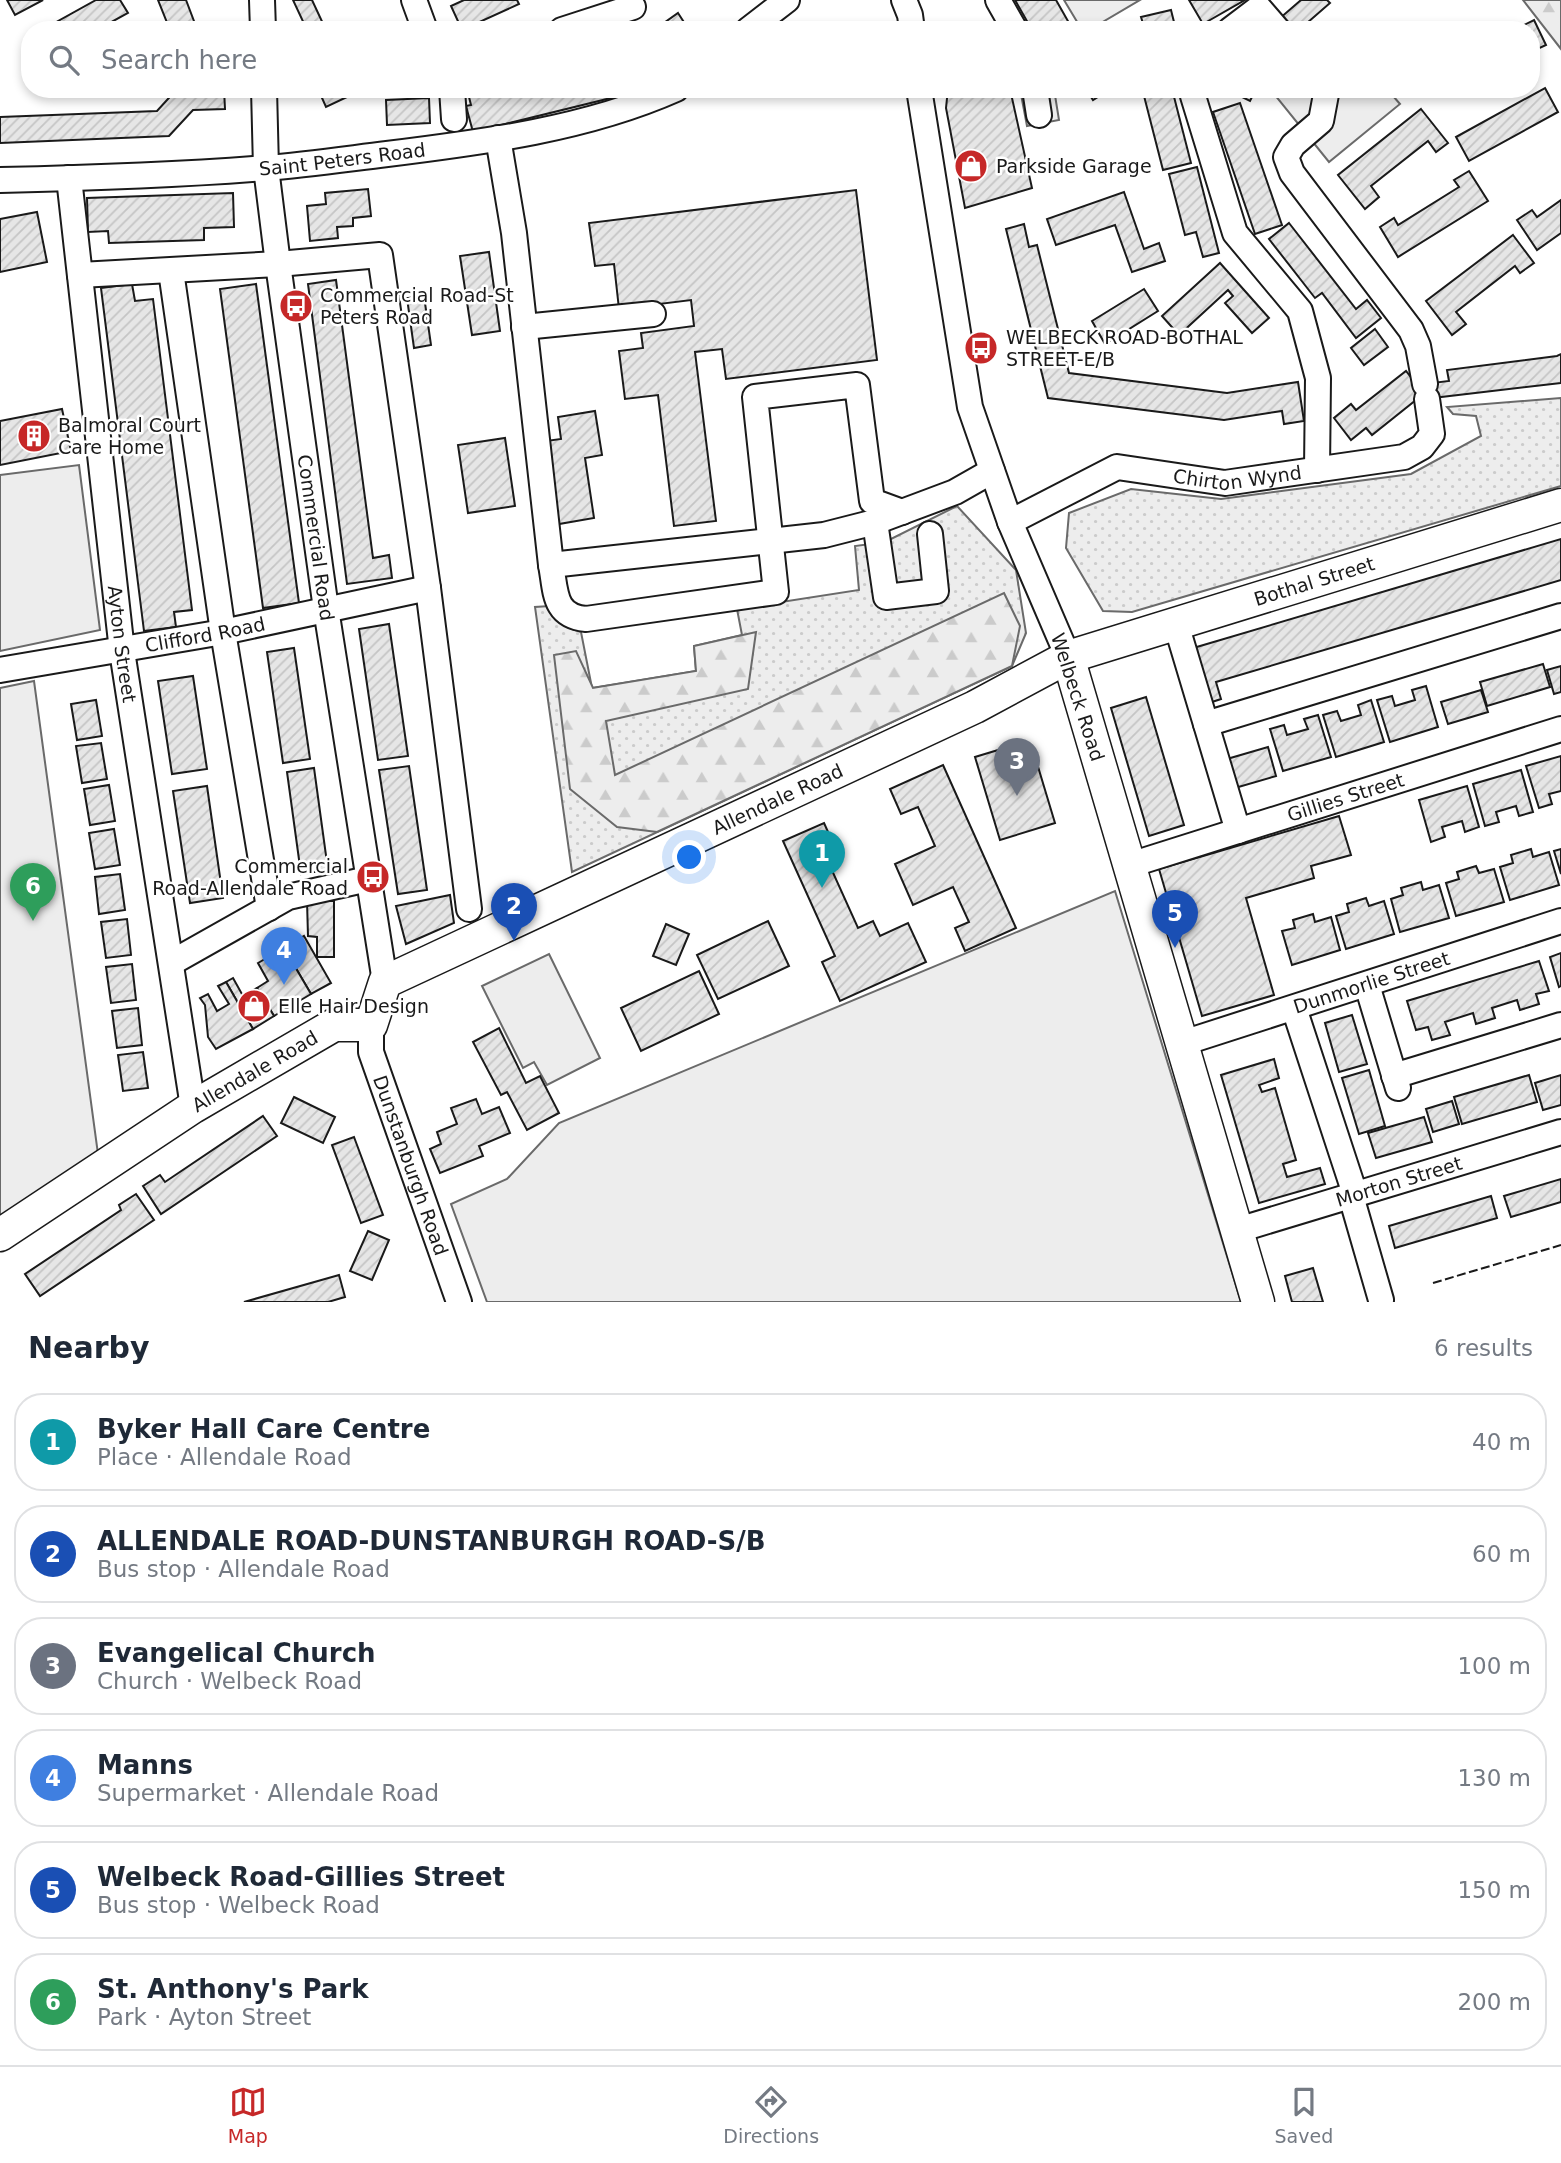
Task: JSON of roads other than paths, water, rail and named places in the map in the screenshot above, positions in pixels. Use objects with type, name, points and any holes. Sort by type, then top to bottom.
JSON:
[{"type":"main road","name":"Bothal Street","points":[[1068,657],[1561,505]]},
{"type":"main road","name":"Welbeck Road","points":[[1068,657],[1258,1302]]},
{"type":"main road","name":"Allendale Road","points":[[385,982],[963,713],[1068,657]]},
{"type":"main road","points":[[371,1026],[385,982]]},
{"type":"main road","name":"Allendale Road","points":[[0,1235],[193,1107],[334,1025],[371,1026]]},
{"type":"street","points":[[262,0],[263,21]]},
{"type":"street","points":[[414,0],[422,21]]},
{"type":"street","points":[[760,21],[787,0]]},
{"type":"street","points":[[904,0],[911,21]]},
{"type":"street","points":[[998,0],[1010,21]]},
{"type":"street","points":[[1241,21],[1263,4],[1273,21]]},
{"type":"street","points":[[598,21],[633,12]]},
{"type":"street","name":"Commercial Road","points":[[264,98],[266,168],[278,264],[326,609],[385,982]]},
{"type":"street","points":[[453,98],[454,119]]},
{"type":"street","name":"Saint Peters Road","points":[[0,180],[266,168],[459,145],[565,125],[642,98]]},
{"type":"street","name":"Welbeck Road","points":[[920,98],[970,407],[1010,522],[1068,657]]},
{"type":"street","points":[[1036,98],[1039,115]]},
{"type":"street","points":[[1194,98],[1235,233],[1300,311],[1318,378],[1317,470]]},
{"type":"street","name":"Chirton Wynd","points":[[1010,522],[1117,467],[1225,483],[1404,457],[1422,447],[1432,434],[1418,346],[1411,330],[1292,173],[1286,157],[1293,145],[1321,121],[1325,98]]},
{"type":"street","points":[[498,138],[514,233],[551,565],[558,604],[573,618],[586,619],[776,592],[755,397],[857,385],[872,501],[902,512]]},
{"type":"street","name":"Ayton Street","points":[[69,178],[122,650],[193,1107]]},
{"type":"street","points":[[80,275],[278,264],[380,254],[428,587],[469,909]]},
{"type":"street","points":[[171,271],[223,632],[269,908]]},
{"type":"street","points":[[524,327],[653,314]]},
{"type":"street","points":[[551,565],[824,535],[875,522],[955,492],[992,471]]},
{"type":"street","points":[[875,522],[886,597],[936,591],[930,534]]},
{"type":"street","name":"Clifford Road","points":[[0,670],[223,632],[428,587]]},
{"type":"street","points":[[1206,724],[1561,616]]},
{"type":"street","points":[[1176,624],[1238,831]]},
{"type":"street","name":"Gillies Street","points":[[1130,865],[1561,729]]},
{"type":"street","points":[[171,963],[288,897],[368,879]]},
{"type":"street","name":"Dunmorlie Street","points":[[1182,1043],[1561,921]]},
{"type":"street","points":[[1367,985],[1396,1082],[1561,1025]]},
{"type":"street","points":[[1294,1008],[1353,1195],[1381,1300]]},
{"type":"street","name":"Dunstanburgh Road","points":[[371,1026],[371,1052],[458,1302]]},
{"type":"street","name":"Morton Street","points":[[1238,1230],[1561,1132]]},
{"type":"place","name":"Parkside Garage","points":[[971,166]]},
{"type":"place","name":"Commercial Road-St Peters Road","points":[[296,306]]},
{"type":"place","name":"WELBECK ROAD-BOTHAL STREET-E/B","points":[[981,348]]},
{"type":"place","name":"Balmoral Court Care Home","points":[[34,436]]},
{"type":"place","name":"Evangelical Church","points":[[1017,796]]},
{"type":"place","name":"Commercial Road-Allendale Road","points":[[373,877]]},
{"type":"place","name":"Byker Hall Care Centre","points":[[822,888]]},
{"type":"place","name":"St. Anthony's Park","points":[[33,921]]},
{"type":"place","name":"ALLENDALE ROAD-DUNSTANBURGH ROAD-S/B","points":[[514,941]]},
{"type":"place","name":"Welbeck Road-Gillies Street","points":[[1175,948]]},
{"type":"place","name":"Manns","points":[[284,985]]},
{"type":"place","name":"Elle Hair Design","points":[[254,1006]]}]
